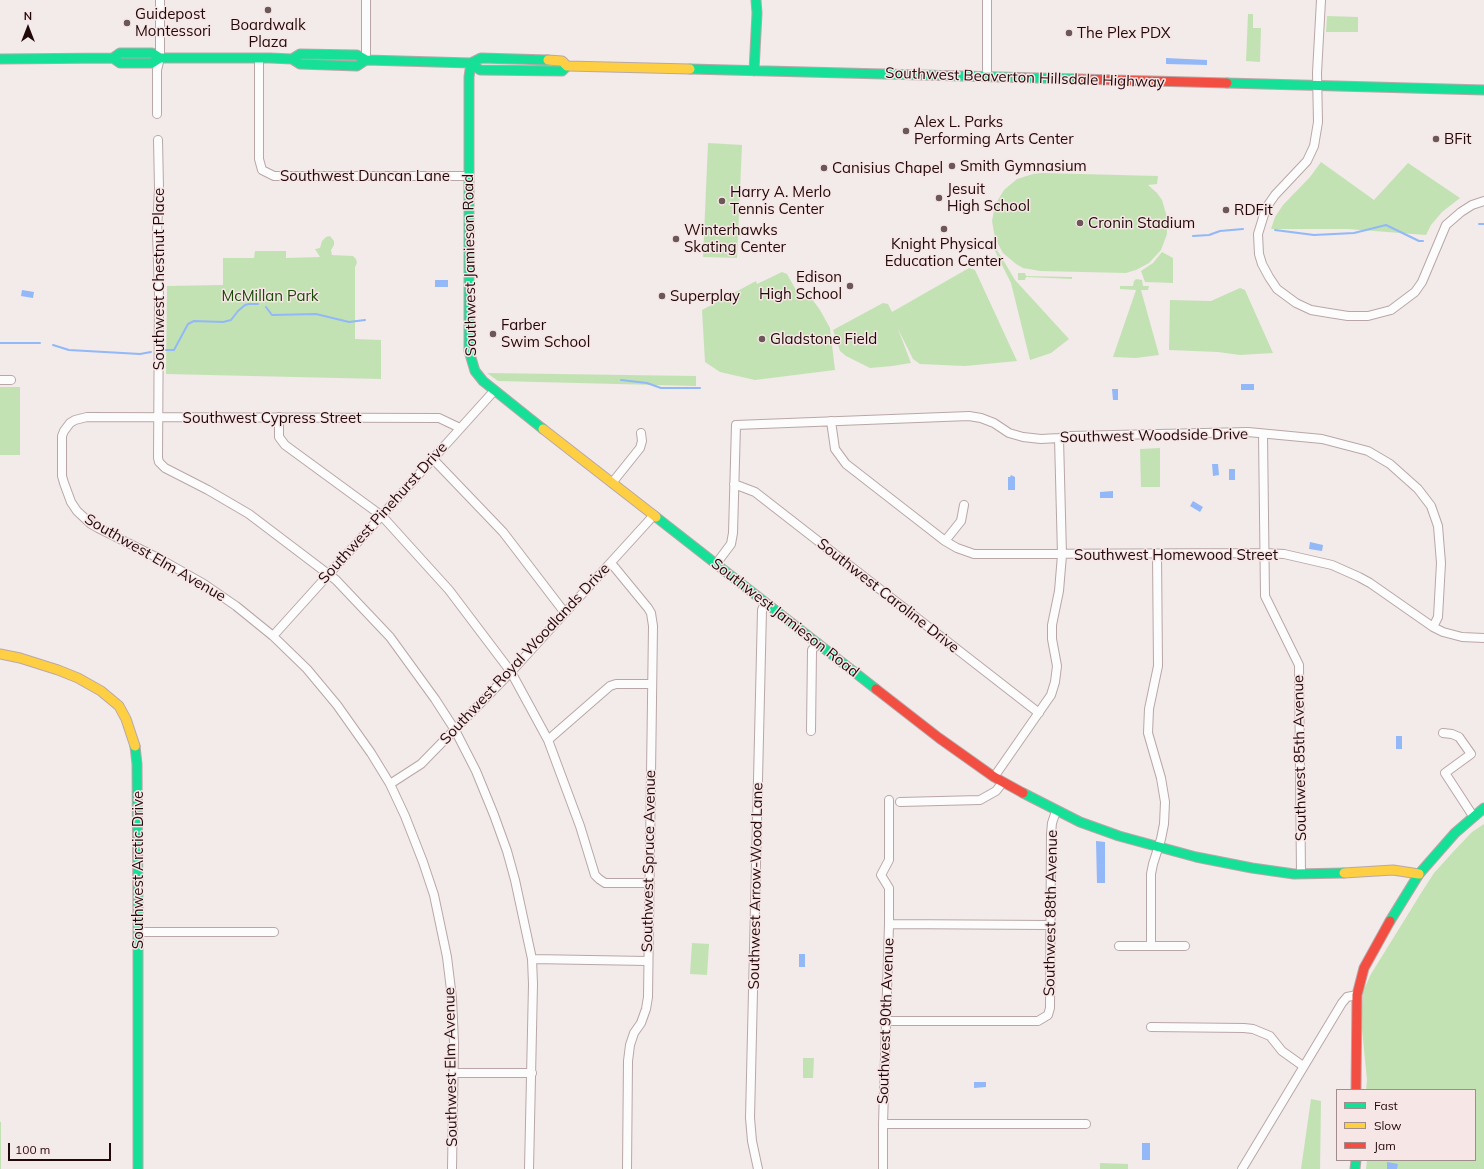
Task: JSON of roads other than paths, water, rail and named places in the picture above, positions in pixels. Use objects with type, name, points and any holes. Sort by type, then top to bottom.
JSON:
[{"type":"street","points":[[158,114],[157,70],[160,58],[160,0]]},
{"type":"street","points":[[366,0],[366,60]]},
{"type":"street","points":[[754,71],[757,13],[756,0]]},
{"type":"street","points":[[757,13],[762,0]]},
{"type":"street","points":[[987,0],[987,77]]},
{"type":"street","points":[[1321,0],[1318,122],[1314,146],[1307,161],[1275,195],[1266,208],[1258,234],[1259,254],[1262,264],[1273,283],[1286,297],[1311,310],[1348,316],[1368,316],[1391,310],[1415,292],[1422,282],[1446,225],[1472,205],[1484,201]]},
{"type":"street","name":"Southwest Beaverton Hillsdale Highway","points":[[0,59],[113,58],[120,63],[152,63],[160,58],[259,58],[292,59],[300,64],[357,66],[366,60],[472,63],[480,70],[562,71],[567,66],[1484,90]]},
{"type":"street","name":"Southwest Duncan Lane","points":[[259,58],[258,159],[262,170],[274,176],[469,176]]},
{"type":"street","name":"Southwest Jamieson Road","points":[[472,63],[469,77],[469,351],[475,370],[483,381],[494,391],[939,738],[994,777],[1056,811],[1105,831],[1217,862],[1266,871],[1301,874],[1393,870],[1419,874]]},
{"type":"street","name":"Southwest Chestnut Place","points":[[158,140],[158,458],[162,465],[249,514],[329,574],[390,637],[435,699],[455,730],[476,771],[507,851],[515,880],[532,959],[532,1073],[529,1169]]},
{"type":"street","points":[[0,380],[11,380]]},
{"type":"street","name":"Southwest Pinehurst Drive","points":[[274,636],[494,391]]},
{"type":"street","name":"Southwest Woodside Drive","points":[[734,484],[736,425],[969,416],[981,418],[994,423],[1009,433],[1023,437],[1041,439],[1070,436],[1238,432],[1322,439],[1368,451],[1390,464],[1424,497],[1431,506],[1438,526],[1440,554],[1438,617],[1433,627]]},
{"type":"street","points":[[279,417],[280,437],[284,445],[382,516],[450,590],[511,672],[548,740],[580,826],[595,876],[605,883],[648,883]]},
{"type":"street","name":"Southwest Cypress Street","points":[[82,418],[439,418],[460,428]]},
{"type":"street","name":"Southwest Elm Avenue","points":[[82,418],[70,423],[62,436],[62,476],[71,502],[77,511],[88,522],[98,528],[160,559],[204,584],[236,606],[274,636],[307,669],[337,705],[371,753],[390,784],[416,842],[434,895],[447,957],[452,998],[454,1073],[452,1169]]},
{"type":"street","name":"Southwest Homewood Street","points":[[831,421],[835,449],[846,464],[945,541],[957,548],[974,554],[1062,555],[1265,552],[1284,554],[1332,565],[1359,576],[1433,627],[1462,637],[1484,638]]},
{"type":"street","points":[[612,483],[640,448],[642,441],[641,433]]},
{"type":"street","name":"Southwest 85th Avenue","points":[[1263,434],[1265,552],[1264,588],[1266,596],[1299,665],[1301,874]]},
{"type":"street","points":[[994,777],[1051,695],[1055,682],[1057,666],[1052,639],[1052,625],[1059,591],[1062,555],[1059,438]]},
{"type":"street","points":[[433,459],[503,532],[565,613]]},
{"type":"street","points":[[716,564],[730,544],[733,533],[734,484]]},
{"type":"street","name":"Southwest Caroline Drive","points":[[734,484],[755,492],[1039,713]]},
{"type":"street","points":[[945,541],[961,521],[964,505]]},
{"type":"street","name":"Southwest Royal Woodlands Drive","points":[[390,784],[417,768],[455,730],[511,672],[654,515]]},
{"type":"street","points":[[1151,946],[1151,874],[1164,824],[1165,802],[1161,778],[1148,733],[1149,709],[1158,666],[1157,554]]},
{"type":"street","name":"Southwest Spruce Avenue","points":[[611,563],[651,613],[653,626],[648,883],[648,997],[641,1023],[634,1033],[630,1045],[628,1061],[627,1169]]},
{"type":"street","name":"Southwest Arrow-Wood Lane","points":[[758,1169],[752,1141],[750,1118],[762,610],[765,603]]},
{"type":"street","points":[[811,731],[812,650],[818,643]]},
{"type":"street","name":"Southwest Arctic Drive","points":[[0,654],[51,667],[83,680],[107,694],[118,706],[133,735],[137,754],[138,1169]]},
{"type":"street","points":[[548,740],[610,686],[616,684],[652,684]]},
{"type":"street","points":[[1443,733],[1452,734],[1459,737],[1471,754],[1445,773],[1473,816]]},
{"type":"street","points":[[900,802],[980,800],[996,791],[1003,782]]},
{"type":"street","name":"Southwest 90th Avenue","points":[[883,1169],[889,888],[881,876],[889,860],[889,800]]},
{"type":"street","points":[[1356,1089],[1357,995],[1361,976],[1371,954],[1419,874],[1440,849],[1473,816],[1484,808]]},
{"type":"street","name":"Southwest 88th Avenue","points":[[886,1021],[1038,1021],[1048,1015],[1050,1008],[1049,925],[1051,834],[1052,823],[1056,811]]},
{"type":"street","points":[[889,924],[1049,925]]},
{"type":"street","points":[[138,932],[274,932]]},
{"type":"street","points":[[1119,946],[1185,946]]},
{"type":"street","points":[[532,959],[647,961]]},
{"type":"street","points":[[1242,1169],[1303,1066],[1345,999],[1351,995],[1357,995]]},
{"type":"street","points":[[1151,1027],[1244,1028],[1261,1031],[1270,1036],[1282,1051],[1303,1066]]},
{"type":"street","points":[[454,1073],[532,1073]]},
{"type":"street","points":[[883,1124],[1086,1124]]},
{"type":"water","points":[[1166,58],[1207,60],[1207,65],[1166,64]]},
{"type":"water","points":[[435,280],[448,280],[448,287],[435,287]]},
{"type":"water","points":[[22,290],[34,292],[33,298],[21,296]]},
{"type":"water","points":[[1241,384],[1254,384],[1254,390],[1241,390]]},
{"type":"water","points":[[1112,389],[1118,389],[1118,400],[1113,400]]},
{"type":"water","points":[[1212,464],[1218,464],[1219,475],[1213,476]]},
{"type":"water","points":[[1229,469],[1235,469],[1235,480],[1229,480]]},
{"type":"water","points":[[1011,475],[1015,477],[1015,490],[1008,490],[1008,477]]},
{"type":"water","points":[[1113,491],[1113,498],[1100,498],[1100,492]]},
{"type":"water","points":[[1193,501],[1203,507],[1200,512],[1190,506]]},
{"type":"water","points":[[1310,542],[1323,545],[1322,551],[1309,549]]},
{"type":"water","points":[[1396,736],[1402,736],[1402,749],[1396,749]]},
{"type":"water","points":[[1096,841],[1105,842],[1105,883],[1097,883]]},
{"type":"water","points":[[799,954],[805,954],[805,967],[799,967]]},
{"type":"water","points":[[974,1082],[986,1082],[986,1087],[974,1088]]},
{"type":"water","points":[[1142,1143],[1150,1143],[1150,1160],[1142,1160]]},
{"type":"water","points":[[1387,1162],[1398,1164],[1397,1169],[1387,1169]]},
{"type":"waterway","points":[[1479,224],[1484,224]]},
{"type":"waterway","points":[[1275,230],[1314,235],[1354,233],[1386,225],[1419,241],[1423,241]]},
{"type":"waterway","points":[[1193,236],[1209,235],[1220,231],[1243,229]]},
{"type":"waterway","points":[[165,350],[174,350],[188,324],[194,321],[223,322],[231,320],[245,305],[258,304]]},
{"type":"waterway","points":[[266,307],[272,315],[316,314],[349,322],[365,320]]},
{"type":"waterway","points":[[0,343],[40,343]]},
{"type":"waterway","points":[[53,345],[69,350],[140,354],[151,352]]},
{"type":"waterway","points":[[621,380],[647,383],[661,388],[700,388]]},
{"type":"place","name":"Boardwalk Plaza","points":[[268,10]]},
{"type":"place","name":"Guidepost Montessori","points":[[127,23]]},
{"type":"place","name":"The Plex PDX","points":[[1069,33]]},
{"type":"place","name":"Alex L. Parks Performing Arts Center","points":[[906,131]]},
{"type":"place","name":"BFit","points":[[1436,139]]},
{"type":"place","name":"Smith Gymnasium","points":[[952,166]]},
{"type":"place","name":"Canisius Chapel","points":[[824,168]]},
{"type":"place","name":"Jesuit High School","points":[[939,198]]},
{"type":"place","name":"Harry A. Merlo Tennis Center","points":[[722,201]]},
{"type":"place","name":"RDFit","points":[[1226,210]]},
{"type":"place","name":"Cronin Stadium","points":[[1080,223]]},
{"type":"place","name":"Knight Physical Education Center","points":[[944,229]]},
{"type":"place","name":"Winterhawks Skating Center","points":[[676,239]]},
{"type":"place","name":"Edison High School","points":[[850,286]]},
{"type":"place","name":"Superplay","points":[[662,296]]},
{"type":"place","name":"Farber Swim School","points":[[493,334]]},
{"type":"place","name":"Gladstone Field","points":[[762,339]]},
{"type":"park label","name":"McMillan Park","points":[[270,296]]}]
